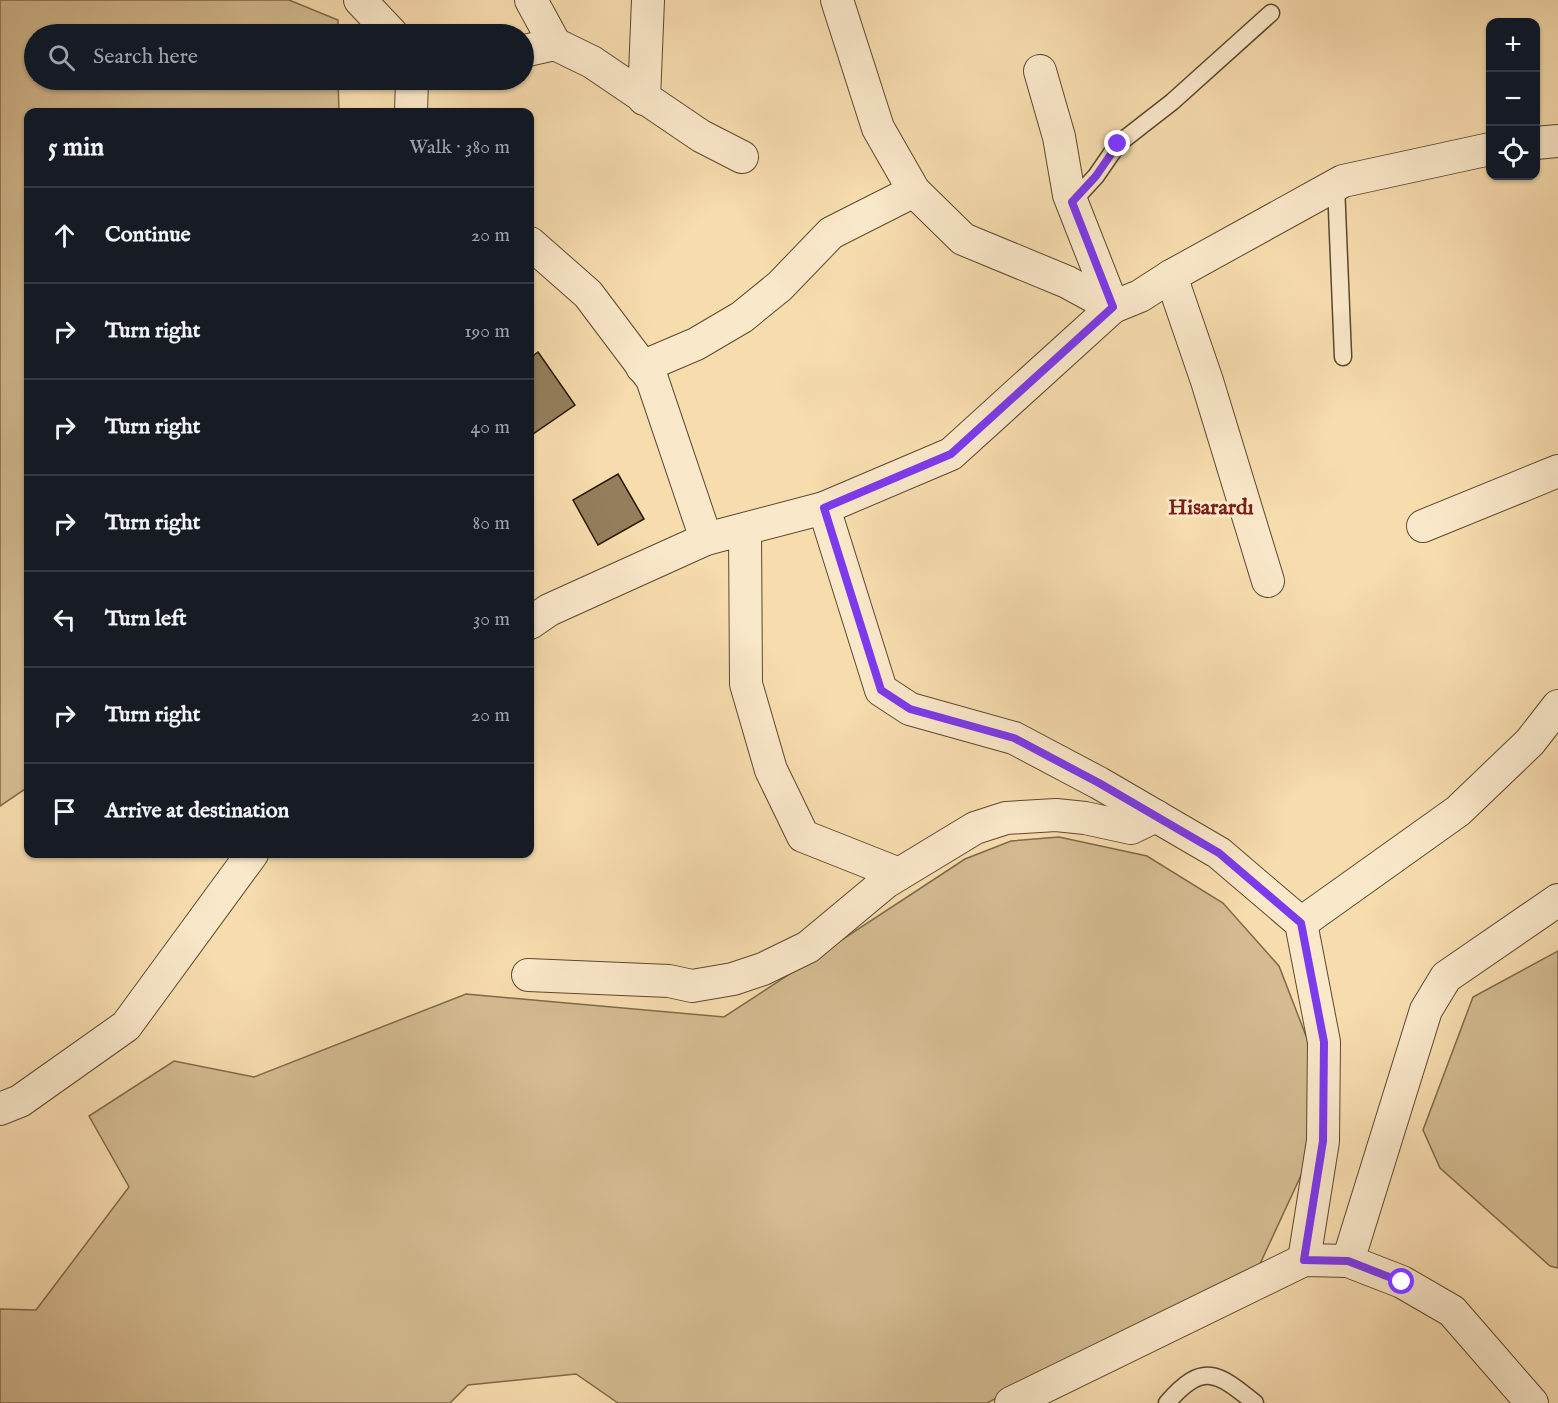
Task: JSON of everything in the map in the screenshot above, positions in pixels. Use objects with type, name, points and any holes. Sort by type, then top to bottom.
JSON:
[{"type":"street","points":[[360,0],[383,24]]},
{"type":"street","points":[[531,0],[555,44],[592,62],[701,136],[742,157]]},
{"type":"street","points":[[644,99],[648,0]]},
{"type":"street","points":[[837,0],[878,128],[914,191],[963,239],[1067,282],[1113,307]]},
{"type":"street","points":[[534,49],[555,44]]},
{"type":"street","points":[[1040,71],[1059,137],[1072,202],[1113,307]]},
{"type":"street","points":[[411,108],[412,90]]},
{"type":"street","points":[[1540,143],[1558,141]]},
{"type":"street","points":[[534,619],[549,610],[706,539],[745,531],[824,508],[951,454],[1113,307],[1140,296],[1171,276],[1336,185],[1486,150]]},
{"type":"street","points":[[642,367],[696,344],[742,317],[780,286],[831,233],[914,191]]},
{"type":"street","points":[[534,247],[588,294],[652,379],[706,539]]},
{"type":"street","points":[[1171,276],[1207,381],[1268,581]]},
{"type":"street","points":[[1423,526],[1558,471]]},
{"type":"street","points":[[824,508],[881,690],[910,709],[1014,738],[1156,816],[1219,853],[1301,923],[1324,1042],[1323,1141],[1304,1260]]},
{"type":"street","points":[[745,531],[746,684],[771,770],[803,837],[898,874]]},
{"type":"street","points":[[1301,923],[1458,811],[1530,742],[1558,706]]},
{"type":"street","points":[[528,975],[669,981],[692,986],[733,978],[763,969],[808,948],[886,882],[975,828],[1006,818],[1035,815],[1085,818],[1131,828],[1156,816]]},
{"type":"street","points":[[0,1109],[20,1101],[126,1026],[249,858]]},
{"type":"street","points":[[1348,1261],[1426,1011],[1446,977],[1558,900]]},
{"type":"street","points":[[1011,1403],[1304,1260],[1348,1261],[1402,1282],[1452,1311],[1532,1403]]},
{"type":"lane","points":[[1072,202],[1096,176],[1118,144],[1172,102],[1272,13]]},
{"type":"lane","points":[[1336,185],[1343,357]]},
{"type":"lane","points":[[1167,1403],[1194,1379],[1212,1376],[1228,1380],[1255,1403]]},
{"type":"shaded area","points":[[0,0],[289,0],[338,20],[338,24],[24,24],[24,90],[338,90],[339,108],[24,108],[24,790],[0,806]]},
{"type":"shaded area","points":[[1059,837],[1147,856],[1223,903],[1279,966],[1308,1041],[1311,1131],[1303,1171],[1260,1264],[987,1403],[618,1403],[576,1374],[468,1385],[450,1403],[0,1403],[0,1309],[36,1310],[129,1187],[89,1116],[174,1061],[254,1077],[466,994],[724,1017],[965,859],[1011,841]]},
{"type":"shaded area","points":[[1558,951],[1558,1268],[1550,1266],[1440,1168],[1423,1130],[1473,997]]},
{"type":"building","points":[[538,352],[575,405],[534,433],[534,355]]},
{"type":"building","points":[[618,474],[644,519],[598,545],[573,500]]},
{"type":"district","name":"Hisarardı","points":[[1211,508]]},
{"type":"route","points":[[1118,144],[1096,176],[1072,202],[1113,307],[951,454],[824,508],[881,690],[910,709],[1014,738],[1099,783],[1219,853],[1301,923],[1324,1042],[1323,1141],[1304,1260],[1348,1261],[1402,1282]]}]
